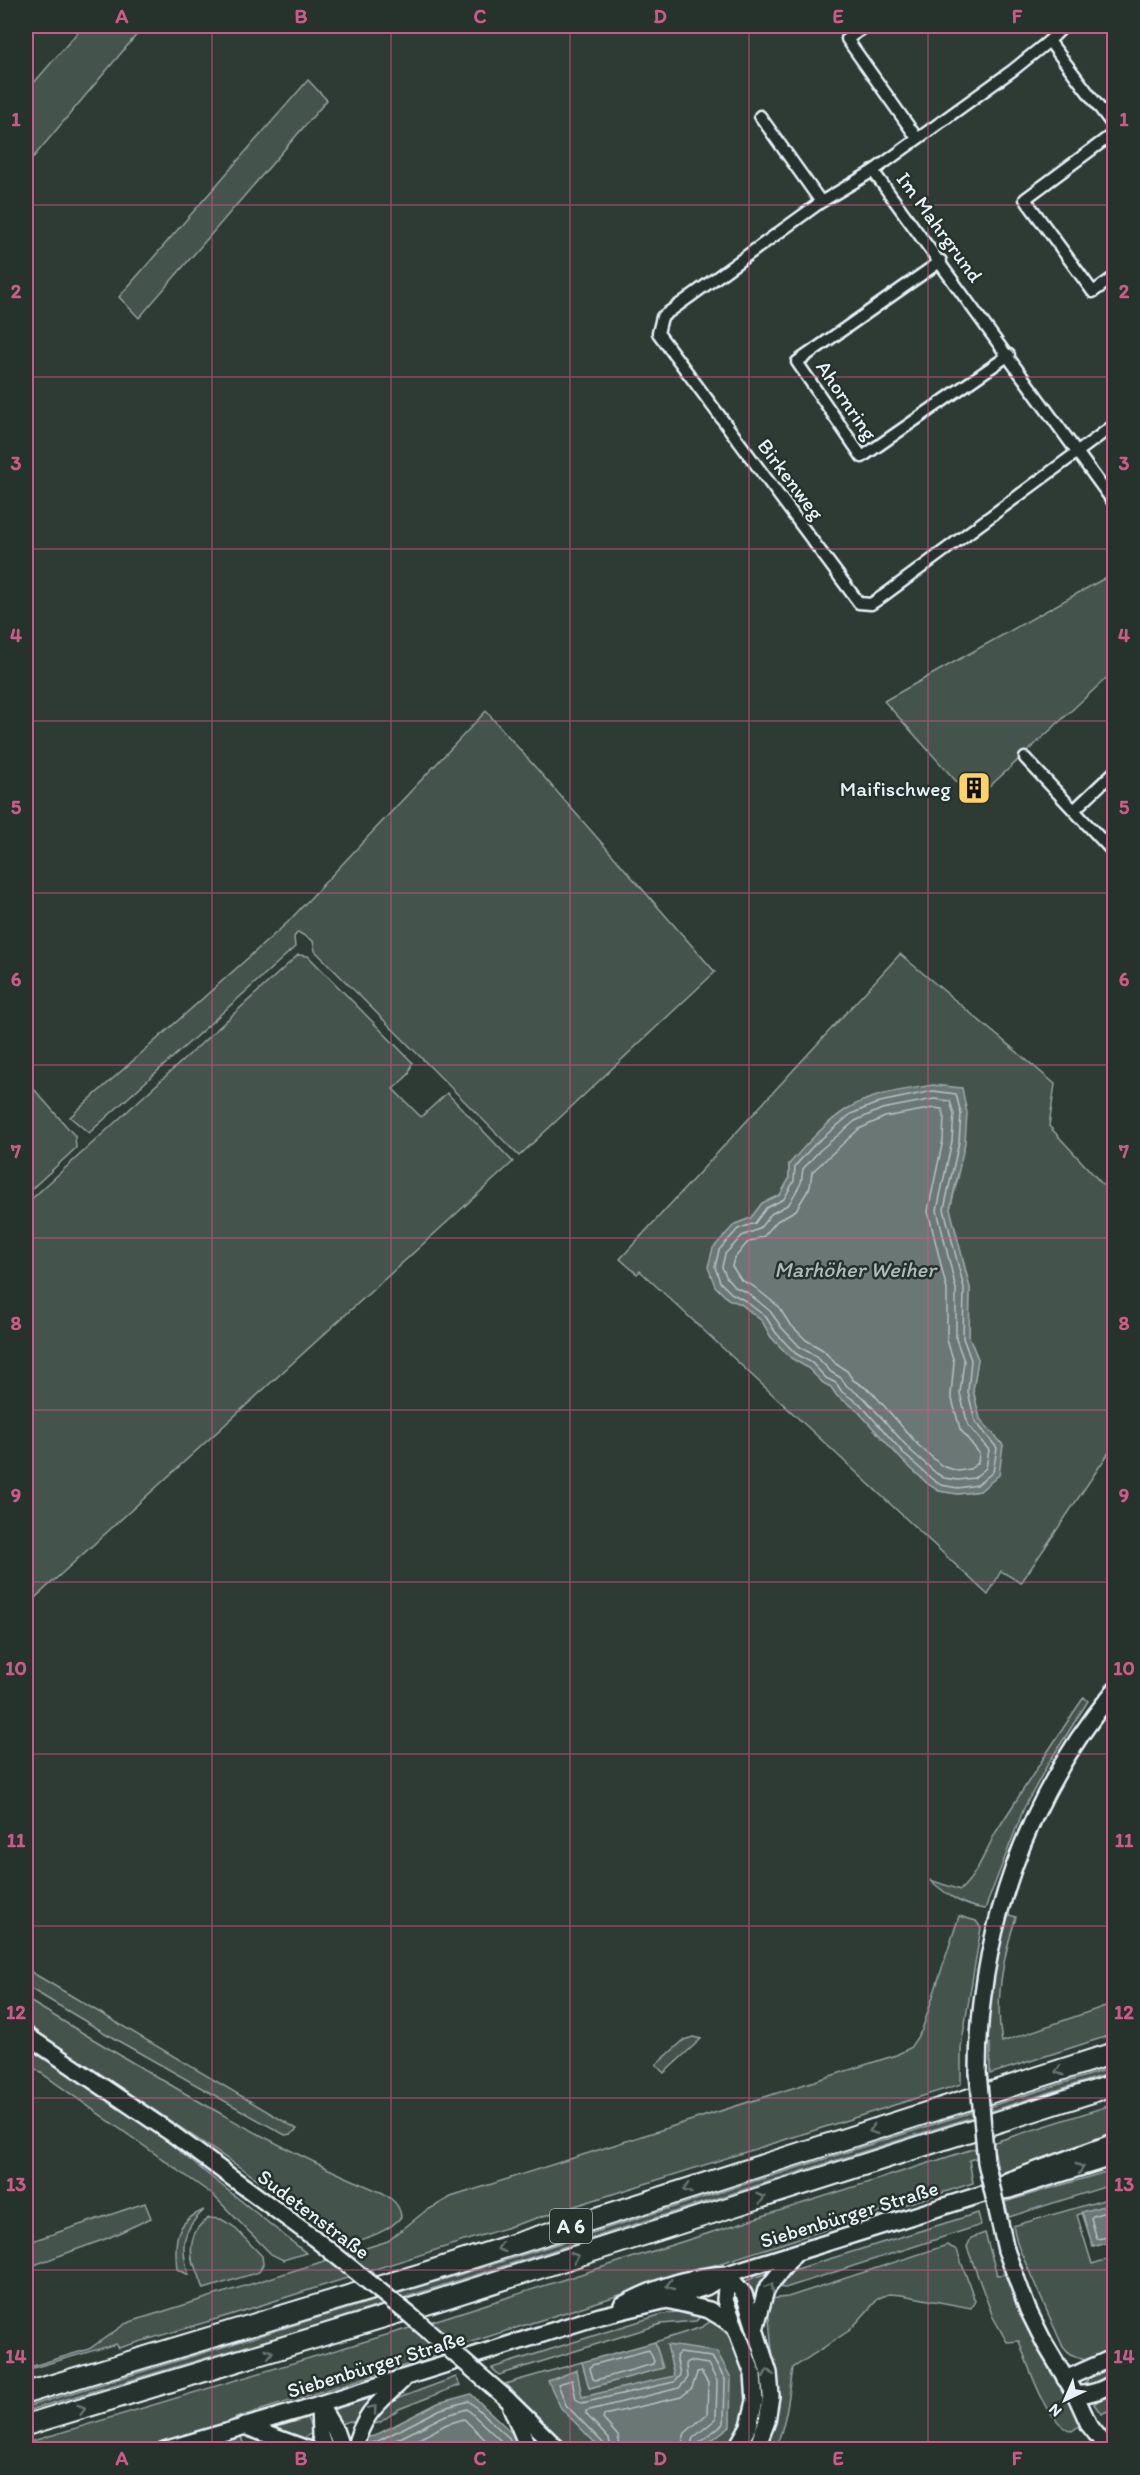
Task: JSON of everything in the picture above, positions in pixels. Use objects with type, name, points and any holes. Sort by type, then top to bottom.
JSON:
[{"type":"highway","name":"A 6","points":[[26,2393],[333,2302],[1114,2053]]},
{"type":"highway","name":"A 6","points":[[26,2425],[409,2310],[1114,2085]]},
{"type":"main road","points":[[1114,1690],[1078,1740],[1055,1778],[1015,1861],[997,1921],[987,1968],[980,2023],[978,2069],[986,2162],[1006,2250],[1028,2310],[1065,2379],[1114,2440]]},
{"type":"main road","name":"Sudetenstraße","points":[[26,2034],[174,2135],[314,2238],[411,2316],[507,2399],[559,2450]]},
{"type":"main road","name":"Siebenbürger Straße","points":[[983,2194],[1006,2182],[1114,2142]]},
{"type":"main road","name":"Siebenbürger Straße","points":[[600,2316],[644,2293],[701,2275],[727,2274],[983,2194],[1009,2190],[1111,2160]]},
{"type":"main road","points":[[756,2326],[766,2290],[794,2254]]},
{"type":"main road","points":[[727,2274],[725,2300],[753,2374],[755,2401],[749,2426],[735,2450]]},
{"type":"main road","points":[[727,2274],[744,2294],[769,2373],[771,2396],[767,2421],[756,2450]]},
{"type":"main road","name":"Siebenbürger Straße","points":[[164,2450],[600,2316],[667,2300],[706,2287],[727,2274]]},
{"type":"main road","points":[[667,2300],[709,2310],[735,2326]]},
{"type":"main road","points":[[1065,2379],[1114,2357]]},
{"type":"main road","points":[[354,2450],[359,2428],[372,2408],[406,2377]]},
{"type":"main road","points":[[1075,2394],[1088,2395],[1106,2389],[1114,2382]]},
{"type":"main road","points":[[1075,2394],[1089,2425],[1109,2450]]},
{"type":"main road","points":[[507,2399],[529,2450]]},
{"type":"main road","points":[[319,2404],[320,2435],[325,2450]]},
{"type":"main road","points":[[319,2404],[335,2430],[342,2450]]},
{"type":"main road","points":[[244,2426],[310,2450]]},
{"type":"street","points":[[867,26],[847,39],[917,138]]},
{"type":"street","name":"Im Mahrgrund","points":[[1064,26],[1049,41],[873,171],[941,261],[1114,503]]},
{"type":"street","points":[[1049,41],[1114,128]]},
{"type":"street","points":[[760,116],[821,202]]},
{"type":"street","points":[[1114,134],[1025,199],[1093,292],[1114,277]]},
{"type":"street","name":"Birkenweg","points":[[873,171],[821,202],[662,317],[658,333],[859,603],[871,604],[883,596],[1078,452]]},
{"type":"street","name":"Ahornring","points":[[941,261],[797,362],[862,458],[1009,355]]},
{"type":"street","points":[[1078,452],[1114,425]]},
{"type":"street","points":[[1025,758],[1114,853]]},
{"type":"street","points":[[1074,810],[1114,772]]},
{"type":"shaded area","points":[[83,26],[144,26],[26,166],[26,92]]},
{"type":"shaded area","points":[[308,80],[327,100],[139,318],[119,297]]},
{"type":"shaded area","points":[[1114,573],[1114,671],[974,801],[884,701]]},
{"type":"shaded area","points":[[486,711],[715,972],[519,1156],[315,951],[313,941],[298,932],[294,937],[295,947],[89,1133],[70,1117],[287,923]]},
{"type":"shaded area","points":[[900,954],[1055,1084],[1049,1126],[1114,1197],[1114,1445],[1021,1583],[1001,1571],[988,1595],[640,1271],[637,1274],[620,1259]],"holes":[[[789,1164],[959,1174],[950,1209],[970,1288],[969,1337],[978,1359],[973,1390],[980,1419],[1003,1445],[980,1491],[958,1494],[939,1491],[928,1484],[902,1460],[856,1409],[837,1396],[831,1387],[823,1383],[808,1368],[791,1358],[771,1337],[762,1321],[741,1304],[735,1224],[751,1218],[762,1203],[780,1195],[789,1179]]]},
{"type":"shaded area","points":[[298,955],[308,956],[412,1062],[409,1074],[393,1089],[421,1117],[447,1093],[513,1162],[26,1606],[26,1204]]},
{"type":"shaded area","points":[[26,1080],[75,1136],[76,1148],[26,1194]]},
{"type":"shaded area","points":[[1084,1697],[1088,1701],[1048,1764],[1024,1808],[985,1909],[969,1905],[949,1895],[930,1880],[960,1890],[966,1884],[996,1832]]},
{"type":"shaded area","points":[[1006,1914],[1016,1917],[1007,1948],[999,1995],[1002,2042],[1114,2003],[1114,2034],[990,2074],[990,2044],[986,2043],[990,1990]]},
{"type":"shaded area","points":[[959,1916],[976,1921],[981,1928],[961,2047],[961,2084],[230,2315],[119,2348],[116,2344],[26,2370],[26,2368],[89,2349],[125,2324],[136,2320],[388,2241],[424,2212],[451,2197],[896,2055],[910,2048],[922,2030]]},
{"type":"shaded area","points":[[26,1969],[297,2129],[285,2135],[115,2039],[26,1986]]},
{"type":"shaded area","points":[[26,1999],[245,2127],[336,2173],[383,2193],[395,2203],[401,2217],[376,2234],[347,2244],[343,2242],[281,2195],[26,2024]]},
{"type":"shaded area","points":[[693,2037],[701,2039],[664,2073],[656,2065],[684,2040]]},
{"type":"shaded area","points":[[26,2047],[164,2139],[306,2253],[283,2260],[271,2254],[213,2195],[26,2062]]},
{"type":"shaded area","points":[[1114,2067],[1114,2072],[318,2325],[26,2411],[26,2407],[488,2266]]},
{"type":"shaded area","points":[[1114,2104],[1114,2139],[999,2176],[995,2153],[969,2160],[973,2183],[465,2344],[433,2357],[235,2418],[245,2449],[26,2450],[26,2443],[443,2318]]},
{"type":"shaded area","points":[[1114,2171],[1114,2184],[1009,2217],[1005,2202]]},
{"type":"shaded area","points":[[1114,2197],[1114,2203],[1077,2215],[1092,2264],[1114,2257],[1114,2349],[1085,2360],[1070,2355],[1063,2347],[1018,2246],[1013,2226]]},
{"type":"shaded area","points":[[145,2203],[151,2218],[108,2238],[26,2268],[26,2243]]},
{"type":"shaded area","points":[[204,2210],[191,2225],[184,2240],[184,2256],[189,2275],[177,2269],[178,2233],[187,2220]]},
{"type":"shaded area","points":[[978,2213],[981,2225],[785,2288],[777,2287],[787,2274],[797,2269]]},
{"type":"shaded area","points":[[209,2218],[221,2219],[233,2226],[262,2256],[263,2264],[259,2272],[204,2289],[195,2264],[193,2265],[191,2251],[195,2232]]},
{"type":"shaded area","points":[[985,2233],[997,2275],[1008,2274],[1040,2352],[1083,2423],[1072,2431],[1063,2426],[1046,2406],[1019,2341],[1007,2342],[993,2317],[967,2247],[971,2238]]},
{"type":"shaded area","points":[[947,2245],[957,2250],[975,2301],[971,2308],[902,2295],[889,2294],[879,2298],[850,2330],[793,2368],[787,2410],[779,2439],[775,2449],[764,2450],[773,2422],[776,2396],[769,2320],[770,2299],[788,2297]]},
{"type":"shaded area","points":[[773,2271],[754,2313],[745,2281]]},
{"type":"shaded area","points":[[741,2298],[765,2385],[764,2412],[750,2449],[742,2449],[755,2428],[763,2392],[756,2363],[732,2301]]},
{"type":"shaded area","points":[[690,2312],[701,2316],[696,2321],[661,2324],[499,2375],[492,2368],[659,2315]]},
{"type":"shaded area","points":[[711,2321],[737,2348],[744,2365],[747,2382],[747,2399],[743,2416],[725,2449],[569,2450],[505,2384],[582,2362],[590,2388],[662,2368],[655,2342],[702,2327]]},
{"type":"shaded area","points":[[1114,2363],[1114,2374],[1101,2385],[1087,2387],[1085,2383],[1094,2372]]},
{"type":"shaded area","points":[[456,2377],[460,2385],[399,2409],[379,2423],[367,2425],[385,2406],[399,2398]]},
{"type":"shaded area","points":[[1114,2390],[1114,2408],[1101,2414],[1094,2404]]},
{"type":"shaded area","points":[[370,2398],[372,2401],[355,2423],[350,2421],[337,2425],[333,2410]]},
{"type":"shaded area","points":[[307,2418],[313,2432],[304,2438],[279,2430],[277,2427]]},
{"type":"water","name":"Marhöher Weiher","points":[[933,1085],[962,1088],[967,1113],[965,1143],[950,1209],[970,1288],[969,1337],[978,1359],[973,1390],[980,1419],[1003,1445],[999,1475],[980,1491],[958,1494],[939,1491],[928,1484],[902,1460],[856,1409],[837,1396],[831,1387],[823,1383],[808,1368],[791,1358],[771,1337],[762,1321],[741,1304],[728,1299],[715,1286],[708,1267],[713,1248],[735,1224],[751,1218],[762,1203],[780,1195],[789,1179],[789,1164],[831,1121],[847,1109],[867,1099]]},
{"type":"water","points":[[1114,2203],[1114,2241],[1093,2247],[1082,2212]]},
{"type":"water","points":[[655,2342],[663,2368],[589,2388],[582,2362]]},
{"type":"water","points":[[667,2345],[717,2352],[731,2378],[730,2426],[700,2449],[601,2449],[561,2408],[548,2381],[577,2370],[582,2397],[674,2376]]},
{"type":"water","points":[[471,2394],[513,2434],[522,2449],[360,2450],[363,2438],[374,2436],[438,2403]]},
{"type":"place","name":"Maifischweg","points":[[974,788]]}]
